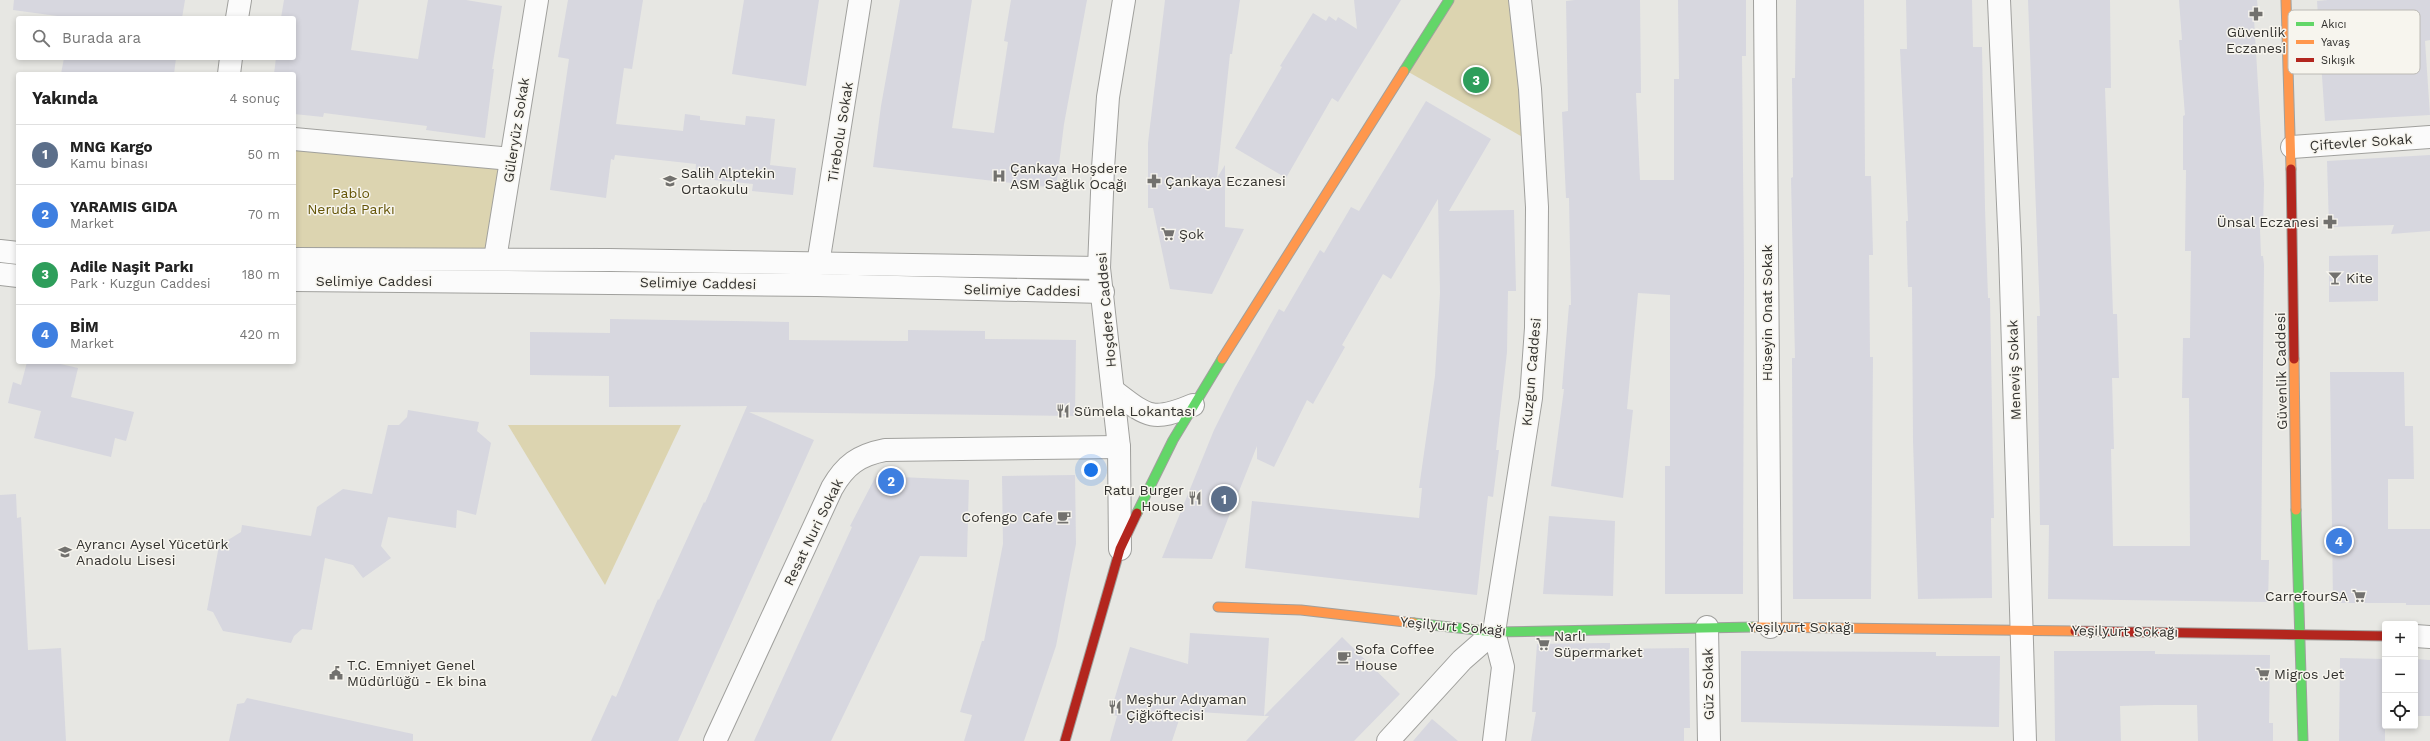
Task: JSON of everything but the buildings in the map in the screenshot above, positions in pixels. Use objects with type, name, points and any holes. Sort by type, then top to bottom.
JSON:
[{"type":"main road","points":[[1065,741],[1120,549],[1173,440],[1193,405],[1449,0]]},
{"type":"main road","name":"Güvenlik Caddesi","points":[[2286,0],[2288,49]]},
{"type":"main road","name":"Güvenlik Caddesi","points":[[2289,74],[2292,147],[2298,634],[2303,741]]},
{"type":"main road","name":"Yeşilyurt Sokağı","points":[[1218,607],[1301,610],[1494,632],[1770,626],[2382,636]]},
{"type":"street","points":[[237,16],[240,0]]},
{"type":"street","name":"Güleryüz Sokak","points":[[495,259],[537,0]]},
{"type":"street","name":"Tirebolu Sokak","points":[[818,264],[860,0]]},
{"type":"street","name":"Hoşdere Caddesi","points":[[1120,549],[1119,447],[1100,268],[1103,168],[1108,97],[1124,0]]},
{"type":"street","name":"Kuzgun Caddesi","points":[[1494,741],[1503,667],[1494,632],[1531,398],[1536,328],[1537,207],[1530,89],[1520,0]]},
{"type":"street","name":"Hüseyin Onat Sokak","points":[[1765,0],[1770,626]]},
{"type":"street","name":"Meneviş Sokak","points":[[1999,0],[2010,250],[2025,741]]},
{"type":"street","points":[[229,72],[231,60]]},
{"type":"street","name":"Çiftevler Sokak","points":[[2292,147],[2430,137]]},
{"type":"street","points":[[296,139],[511,159]]},
{"type":"street","points":[[0,251],[16,253]]},
{"type":"street","name":"Selimiye Caddesi","points":[[296,259],[495,259],[1100,268]]},
{"type":"street","points":[[0,274],[16,276]]},
{"type":"street","name":"Selimiye Caddesi","points":[[296,280],[817,285],[1103,292]]},
{"type":"street","points":[[1114,391],[1140,411],[1152,415],[1171,414],[1193,405]]},
{"type":"street","name":"Resat Nuri Sokak","points":[[714,741],[832,488],[840,475],[855,460],[869,453],[885,450],[1119,447]]},
{"type":"street","name":"Güz Sokak","points":[[1707,627],[1709,741]]},
{"type":"street","points":[[1388,741],[1462,660],[1494,632]]},
{"type":"street","points":[[2418,636],[2430,637]]},
{"type":"green space","points":[[1449,0],[1520,0],[1533,143],[1405,70]]},
{"type":"green space","name":"Pablo Neruda Parkı","points":[[296,139],[511,159],[495,259],[296,259]]},
{"type":"green space","points":[[508,425],[681,425],[605,585]]},
{"type":"traffic: fast","points":[[1404,71],[1449,0]]},
{"type":"traffic: fast","points":[[1137,513],[1173,440],[1222,359]]},
{"type":"traffic: fast","points":[[2296,510],[2303,741]]},
{"type":"traffic: fast","points":[[1414,623],[1494,632],[1754,627]]},
{"type":"traffic: slow","points":[[2286,0],[2288,68]]},
{"type":"traffic: slow","points":[[1222,359],[1404,71]]},
{"type":"traffic: slow","points":[[2288,74],[2291,169]]},
{"type":"traffic: slow","points":[[2294,359],[2296,510]]},
{"type":"traffic: slow","points":[[1218,607],[1301,610],[1414,623]]},
{"type":"traffic: slow","points":[[1754,627],[2075,631]]},
{"type":"traffic: jam","points":[[2291,169],[2294,359]]},
{"type":"traffic: jam","points":[[1065,741],[1120,549],[1137,513]]},
{"type":"traffic: jam","points":[[2075,631],[2382,636]]},
{"type":"place","name":"Güvenlik Eczanesi","points":[[2256,14]]},
{"type":"place","name":"Adile Naşit Parkı","points":[[1476,80]]},
{"type":"place","name":"Çankaya Hoşdere ASM Sağlık Ocağı","points":[[999,176]]},
{"type":"place","name":"Salih Alptekin Ortaokulu","points":[[670,181]]},
{"type":"place","name":"Çankaya Eczanesi","points":[[1154,181]]},
{"type":"place","name":"Ünsal Eczanesi","points":[[2330,222]]},
{"type":"place","name":"Şok","points":[[1168,234]]},
{"type":"place","name":"Kite","points":[[2335,278]]},
{"type":"place","name":"Sümela Lokantası","points":[[1063,411]]},
{"type":"place","name":"YARAMIS GIDA","points":[[891,481]]},
{"type":"place","name":"Ratu Burger House","points":[[1195,498]]},
{"type":"place","name":"MNG Kargo","points":[[1224,499]]},
{"type":"place","name":"Cofengo Cafe","points":[[1064,517]]},
{"type":"place","name":"BİM","points":[[2339,541]]},
{"type":"place","name":"Ayrancı Aysel Yücetürk Anadolu Lisesi","points":[[65,552]]},
{"type":"place","name":"CarrefourSA","points":[[2359,596]]},
{"type":"place","name":"Narlı Süpermarket","points":[[1543,644]]},
{"type":"place","name":"Sofa Coffee House","points":[[1344,657]]},
{"type":"place","name":"T.C. Emniyet Genel Müdürlüğü - Ek bina","points":[[336,673]]},
{"type":"place","name":"Migros Jet","points":[[2263,674]]},
{"type":"place","name":"Meşhur Adıyaman Çiğköftecisi","points":[[1115,707]]}]
